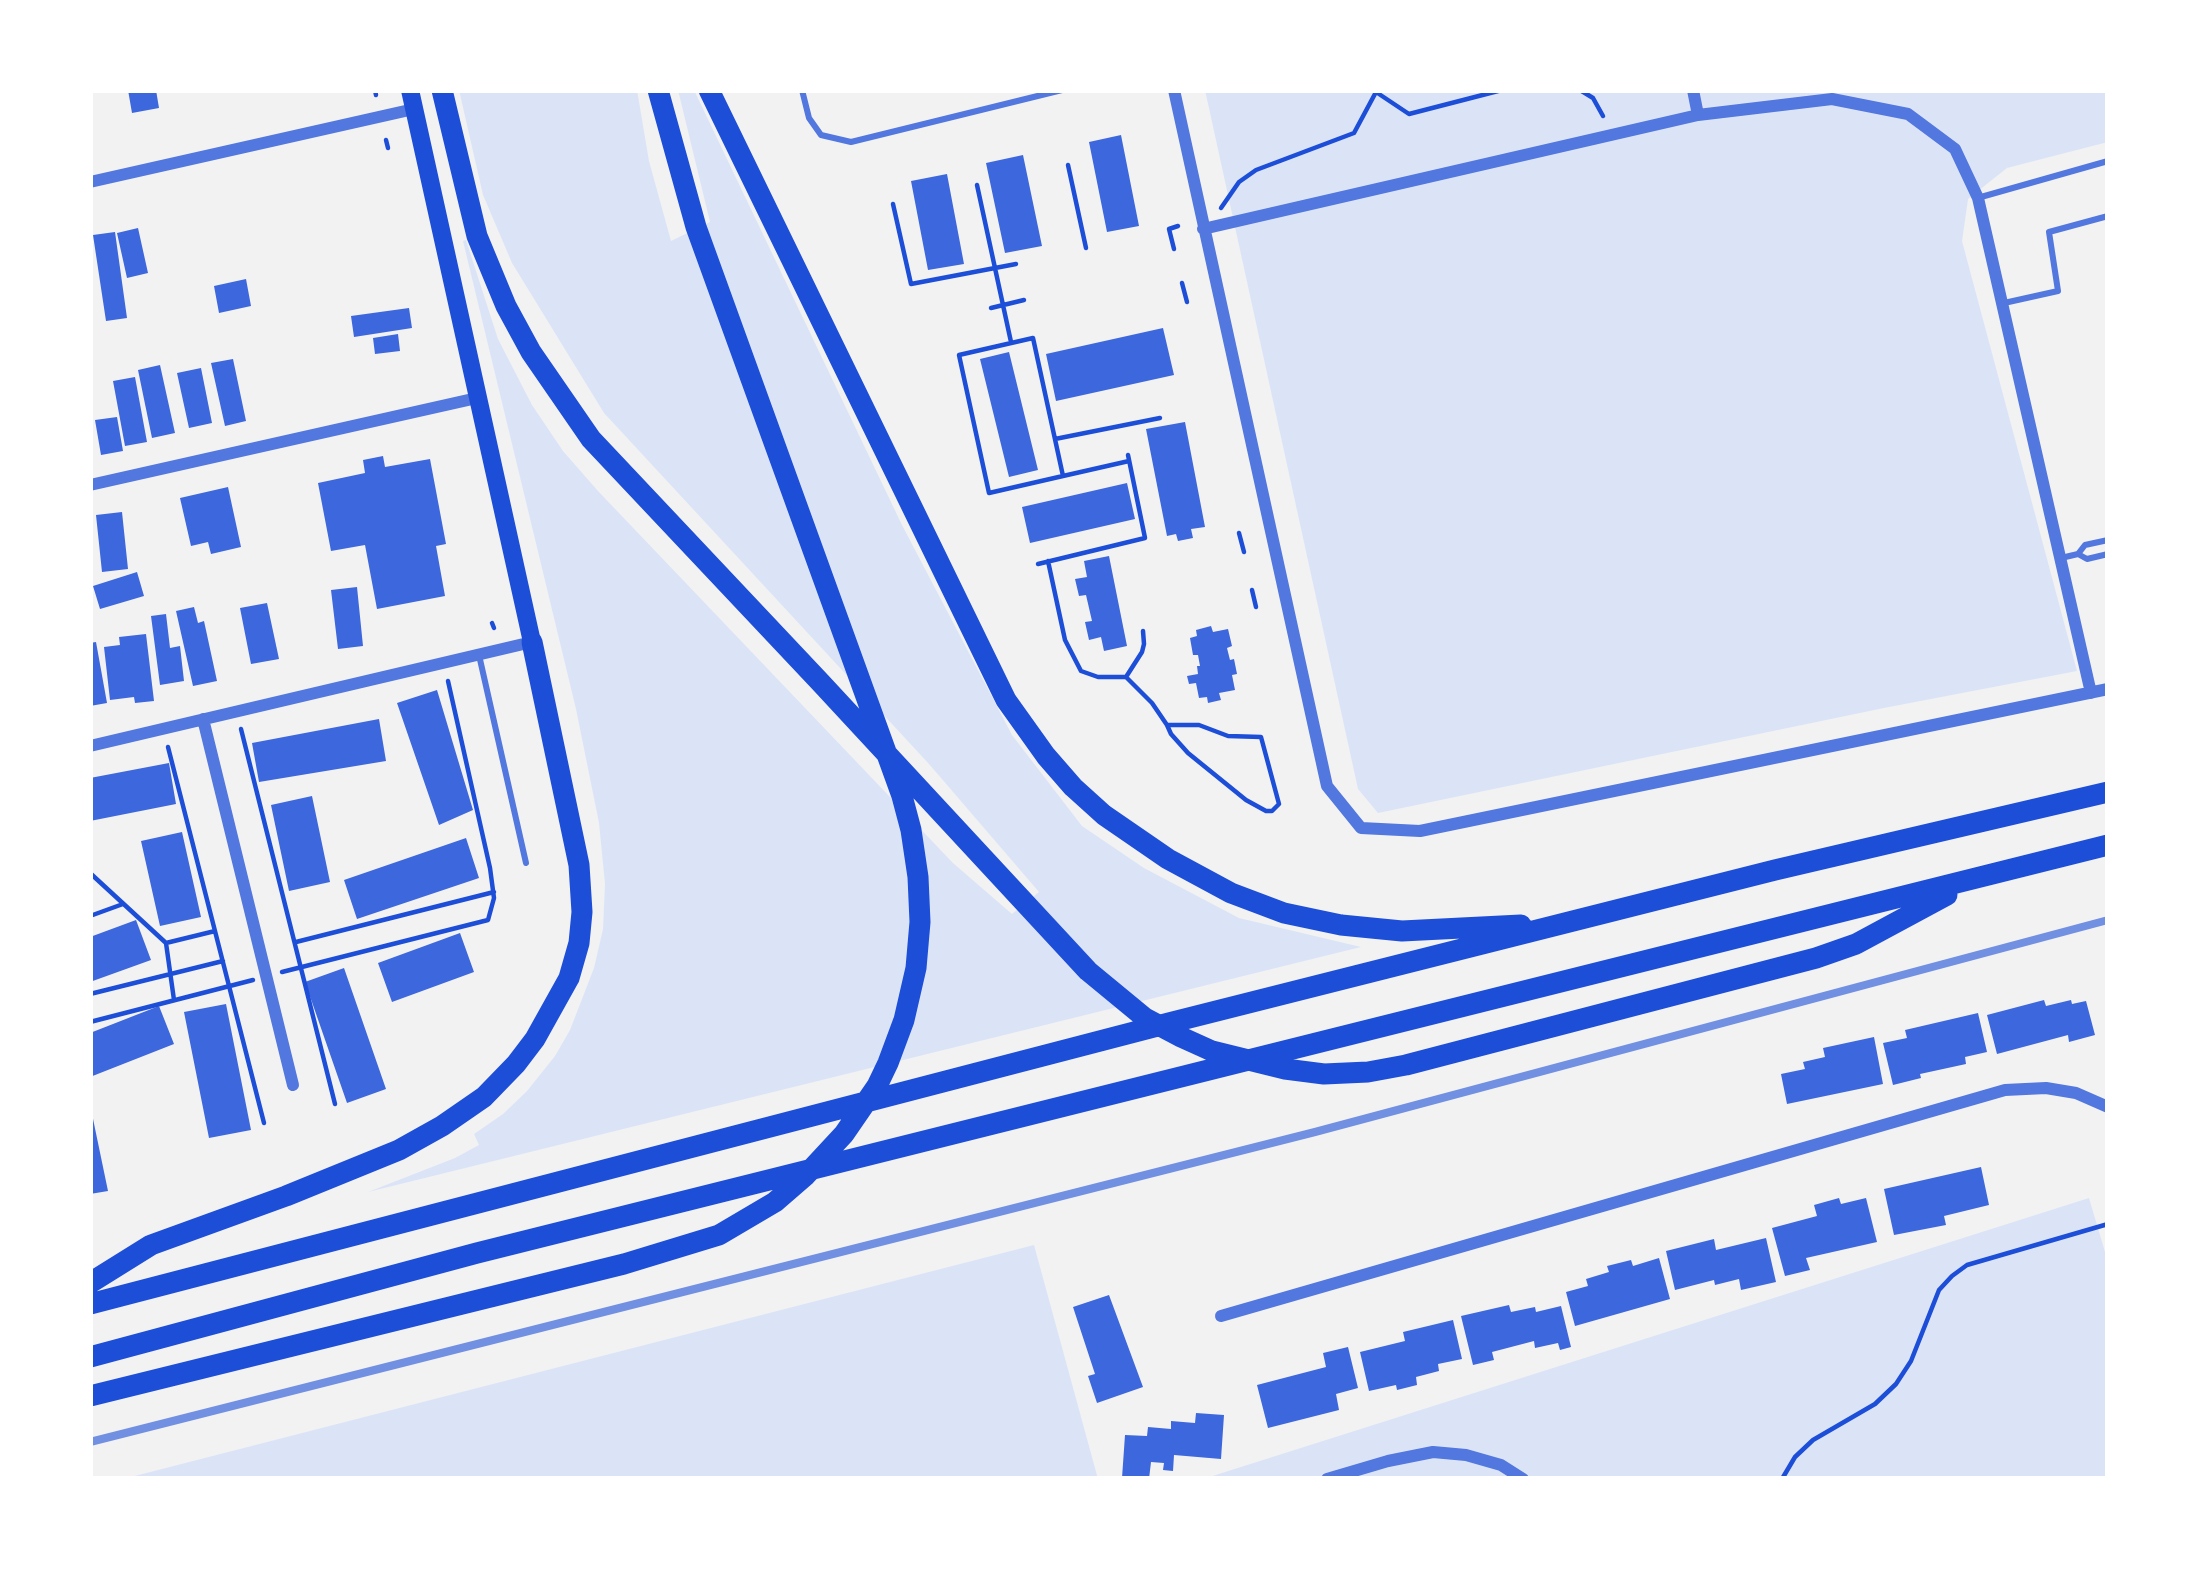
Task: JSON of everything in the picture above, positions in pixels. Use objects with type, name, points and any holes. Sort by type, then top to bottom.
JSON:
[{"type":"highway","points":[[442,90],[477,236],[506,306],[562,402],[591,439],[1020,900],[1116,997],[1181,1037],[1230,1057],[1285,1070],[1368,1072],[1816,958],[1856,944],[1974,880]]},
{"type":"highway","points":[[90,1396],[697,1243],[775,1202],[805,1176],[844,1134],[877,1085],[904,1020],[920,922],[918,877],[902,796],[696,226],[658,90]]},
{"type":"highway","points":[[709,90],[1006,700],[1073,787],[1168,859],[1232,893],[1297,916],[1402,931],[1593,917]]},
{"type":"highway","points":[[90,1283],[151,1245],[399,1150],[484,1097],[535,1039],[568,978],[582,912],[579,865],[532,642]]},
{"type":"highway","points":[[90,1304],[1169,1023],[1775,870],[2108,792]]},
{"type":"highway","points":[[90,1357],[500,1247],[2108,845]]},
{"type":"main road","points":[[412,99],[532,642]]},
{"type":"street","points":[[1174,90],[1328,785],[1360,828],[1420,831],[2108,689]]},
{"type":"street","points":[[1694,90],[1698,115]]},
{"type":"street","points":[[90,182],[412,99]]},
{"type":"street","points":[[1203,229],[1698,115],[1832,99],[1908,113],[1955,148],[1978,198],[2091,693]]},
{"type":"street","points":[[90,485],[477,398]]},
{"type":"street","points":[[90,746],[532,642]]},
{"type":"street","points":[[203,719],[293,1085]]},
{"type":"street","points":[[1222,1316],[2005,1090],[2046,1088],[2108,1107]]},
{"type":"street","points":[[1328,1479],[1433,1452],[1501,1465],[1523,1479]]},
{"type":"lane","points":[[802,90],[809,118],[821,135],[850,142],[1062,90]]},
{"type":"lane","points":[[1978,198],[2108,160]]},
{"type":"lane","points":[[2002,304],[2058,291],[2049,232],[2108,216]]},
{"type":"lane","points":[[2061,558],[2108,540]]},
{"type":"lane","points":[[2078,554],[2087,560],[2108,554]]},
{"type":"lane","points":[[479,655],[526,863]]},
{"type":"path","points":[[1224,201],[1256,170],[1354,133],[1376,91],[1408,114],[1502,90]]},
{"type":"path","points":[[1580,90],[1593,98],[1603,116]]},
{"type":"path","points":[[1068,164],[1086,248]]},
{"type":"path","points":[[977,185],[1011,342]]},
{"type":"path","points":[[893,204],[911,284],[1016,264]]},
{"type":"path","points":[[1174,250],[1169,229],[1178,226]]},
{"type":"path","points":[[1182,283],[1187,302]]},
{"type":"path","points":[[991,308],[1024,300]]},
{"type":"path","points":[[1038,564],[1145,538],[1129,458],[1063,476],[989,493],[959,355],[1033,338],[1063,476]]},
{"type":"path","points":[[1054,439],[1160,418]]},
{"type":"path","points":[[1239,533],[1244,553]]},
{"type":"path","points":[[1048,561],[1065,640],[1081,671],[1098,677],[1126,677],[1188,753],[1246,800],[1272,812],[1279,804],[1261,737],[1228,736],[1199,725],[1167,725]]},
{"type":"path","points":[[1252,590],[1256,607]]},
{"type":"path","points":[[1126,677],[1142,652],[1143,631]]},
{"type":"path","points":[[277,974],[488,920],[494,892],[448,680]]},
{"type":"path","points":[[241,730],[335,1104]]},
{"type":"path","points":[[168,747],[264,1123]]},
{"type":"path","points":[[90,873],[166,943],[174,1000]]},
{"type":"path","points":[[294,943],[494,892]]},
{"type":"path","points":[[90,916],[123,904]]},
{"type":"path","points":[[166,943],[215,931]]},
{"type":"path","points":[[90,994],[223,961]]},
{"type":"path","points":[[90,1022],[255,979]]},
{"type":"path","points":[[1782,1479],[1795,1457],[1813,1441],[1875,1404],[1896,1384],[1911,1361],[1940,1290],[1966,1265],[2108,1224]]},
{"type":"shaded area","points":[[459,90],[637,90],[649,161],[671,241],[710,222],[678,90],[694,90],[902,525],[1012,735],[1082,826],[1144,868],[1239,918],[1361,947],[368,1192],[479,1145],[474,1134],[527,1091],[570,1030],[603,929],[605,884],[599,823],[576,709],[463,241],[498,339],[532,405],[598,491],[953,863],[1012,914],[1039,892],[929,764],[604,413],[512,263],[483,195]]},
{"type":"shaded area","points":[[1205,90],[2108,90],[2108,142],[2007,168],[1968,199],[1962,241],[2077,671],[1378,813],[1358,789]]},
{"type":"shaded area","points":[[2089,1198],[2108,1262],[2108,1479],[1203,1479]]},
{"type":"shaded area","points":[[1034,1245],[1098,1479],[123,1479]]},
{"type":"building","points":[[128,90],[156,90],[159,108],[132,113]]},
{"type":"building","points":[[1121,135],[1139,226],[1107,232],[1089,142]]},
{"type":"building","points":[[1023,155],[1042,246],[1005,253],[986,163]]},
{"type":"building","points":[[947,174],[964,264],[928,270],[911,181]]},
{"type":"building","points":[[138,228],[148,273],[127,278],[117,233]]},
{"type":"building","points":[[115,232],[127,318],[106,321],[93,235]]},
{"type":"building","points":[[246,279],[251,306],[219,313],[214,286]]},
{"type":"building","points":[[409,308],[412,328],[354,337],[351,316]]},
{"type":"building","points":[[1163,328],[1174,375],[1056,401],[1046,354]]},
{"type":"building","points":[[398,334],[400,351],[375,354],[373,338]]},
{"type":"building","points":[[1009,352],[1038,470],[1009,477],[980,359]]},
{"type":"building","points":[[233,359],[246,421],[225,426],[211,363]]},
{"type":"building","points":[[160,365],[175,433],[152,438],[138,370]]},
{"type":"building","points":[[201,368],[212,423],[189,428],[177,373]]},
{"type":"building","points":[[135,377],[147,442],[125,446],[113,381]]},
{"type":"building","points":[[117,417],[123,451],[101,455],[95,420]]},
{"type":"building","points":[[1185,422],[1205,527],[1191,529],[1193,538],[1178,541],[1176,534],[1167,536],[1146,429]]},
{"type":"building","points":[[383,456],[385,467],[430,459],[446,544],[436,546],[445,596],[377,609],[365,545],[331,551],[318,483],[365,473],[363,460]]},
{"type":"building","points":[[1127,483],[1135,519],[1030,543],[1022,507]]},
{"type":"building","points":[[228,487],[241,547],[211,554],[208,542],[191,546],[180,498]]},
{"type":"building","points":[[122,512],[128,569],[102,572],[96,515]]},
{"type":"building","points":[[1109,556],[1127,646],[1104,651],[1101,637],[1089,640],[1085,622],[1092,621],[1086,595],[1079,596],[1075,579],[1087,577],[1084,561]]},
{"type":"building","points":[[137,572],[144,596],[100,609],[93,586]]},
{"type":"building","points":[[357,587],[363,646],[338,649],[331,590]]},
{"type":"building","points":[[267,603],[279,659],[251,664],[240,608]]},
{"type":"building","points":[[194,607],[198,623],[204,621],[217,681],[193,686],[176,611]]},
{"type":"building","points":[[166,614],[170,648],[180,646],[184,681],[160,685],[151,616]]},
{"type":"building","points":[[1211,626],[1213,632],[1228,629],[1232,646],[1227,648],[1237,674],[1232,675],[1235,690],[1219,693],[1221,700],[1208,703],[1207,697],[1199,698],[1196,683],[1189,684],[1187,676],[1198,674],[1200,666],[1190,638],[1197,636],[1196,630]]},
{"type":"building","points":[[146,634],[154,701],[110,700],[104,647],[120,645],[119,637]]},
{"type":"building","points":[[96,642],[107,703],[90,706],[90,643]]},
{"type":"building","points":[[437,690],[473,810],[439,825],[397,703]]},
{"type":"building","points":[[379,719],[386,761],[259,782],[252,743]]},
{"type":"building","points":[[169,763],[176,804],[90,821],[90,778]]},
{"type":"building","points":[[312,796],[330,882],[289,891],[271,805]]},
{"type":"building","points":[[182,832],[201,917],[160,926],[141,841]]},
{"type":"building","points":[[466,838],[479,878],[357,919],[344,880]]},
{"type":"building","points":[[136,920],[151,960],[90,982],[90,937]]},
{"type":"building","points":[[460,933],[474,972],[392,1002],[378,963]]},
{"type":"building","points":[[344,968],[386,1089],[347,1103],[305,982]]},
{"type":"building","points":[[2044,1000],[2046,1006],[2086,1001],[2095,1035],[2069,1042],[2068,1035],[1997,1054],[1987,1015]]},
{"type":"building","points":[[226,1004],[251,1130],[209,1138],[184,1012]]},
{"type":"building","points":[[159,1006],[174,1044],[90,1077],[90,1033]]},
{"type":"building","points":[[1978,1013],[1987,1052],[1965,1057],[1966,1064],[1893,1085],[1883,1043],[1907,1038],[1905,1030]]},
{"type":"building","points":[[1874,1037],[1883,1084],[1787,1104],[1781,1074],[1805,1069],[1803,1062],[1825,1057],[1823,1048]]},
{"type":"building","points":[[90,1114],[108,1191],[90,1194]]},
{"type":"building","points":[[1981,1167],[1989,1205],[1944,1216],[1946,1225],[1894,1235],[1884,1189]]},
{"type":"building","points":[[1839,1198],[1841,1204],[1866,1198],[1877,1242],[1806,1258],[1810,1270],[1785,1276],[1772,1228],[1817,1216],[1814,1205]]},
{"type":"building","points":[[1766,1238],[1776,1282],[1741,1290],[1739,1279],[1715,1285],[1714,1280],[1675,1290],[1666,1251],[1714,1239],[1716,1250]]},
{"type":"building","points":[[1659,1258],[1670,1299],[1575,1326],[1566,1292],[1588,1286],[1586,1279],[1609,1272],[1607,1266],[1631,1260],[1633,1266]]},
{"type":"building","points":[[1109,1295],[1143,1387],[1097,1403],[1088,1376],[1095,1374],[1073,1307]]},
{"type":"building","points":[[1509,1305],[1511,1312],[1561,1306],[1571,1347],[1560,1350],[1558,1343],[1535,1348],[1534,1341],[1492,1352],[1494,1360],[1473,1365],[1461,1316]]},
{"type":"building","points":[[1453,1320],[1462,1359],[1438,1364],[1439,1371],[1416,1377],[1417,1385],[1369,1391],[1360,1352],[1405,1341],[1403,1332]]},
{"type":"building","points":[[1348,1347],[1358,1388],[1336,1394],[1339,1410],[1268,1428],[1257,1385],[1326,1367],[1323,1353]]},
{"type":"building","points":[[1196,1413],[1224,1415],[1221,1459],[1174,1455],[1173,1471],[1163,1470],[1164,1463],[1151,1462],[1149,1479],[1122,1478],[1125,1435],[1147,1436],[1148,1427],[1171,1429],[1171,1421],[1195,1423]]},
{"type":"railway","points":[[90,1442],[1315,1132],[2108,920]]}]
